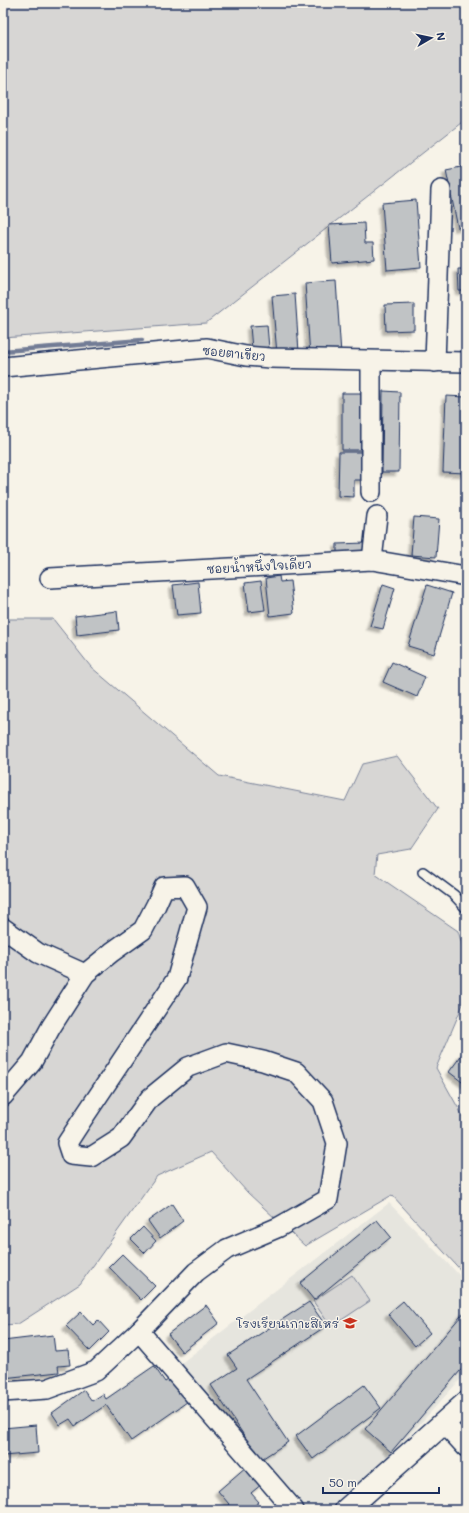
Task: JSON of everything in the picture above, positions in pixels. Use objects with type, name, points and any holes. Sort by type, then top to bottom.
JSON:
[{"type":"street","points":[[435,362],[441,190]]},
{"type":"street","name":"ซอยตาเขียว","points":[[3,367],[207,348],[246,356],[270,358],[466,362]]},
{"type":"street","points":[[371,361],[371,492]]},
{"type":"street","points":[[372,560],[376,516]]},
{"type":"street","name":"ซอยน้ำหนึ่งใจเดียว","points":[[50,578],[372,560],[466,576]]},
{"type":"street","points":[[3,1096],[32,1062],[51,1027],[85,974],[142,930],[164,887],[185,886],[197,907],[177,978],[67,1144],[71,1155],[91,1157],[121,1138],[150,1098],[188,1067],[226,1053],[263,1061],[296,1072],[323,1101],[337,1143],[328,1199],[279,1227],[227,1249],[196,1272],[139,1331],[96,1371],[47,1389],[3,1392]]},
{"type":"street","points":[[3,928],[38,953],[85,974]]},
{"type":"street","points":[[139,1331],[294,1510]]},
{"type":"street","points":[[346,1510],[466,1403]]},
{"type":"street","points":[[444,1423],[466,1447]]},
{"type":"lane","points":[[424,872],[454,895],[466,908]]},
{"type":"shaded area","points":[[3,3],[466,3],[466,119],[206,323],[3,338]]},
{"type":"shaded area","points":[[3,619],[53,619],[91,667],[219,776],[345,801],[362,764],[397,756],[438,809],[411,849],[377,855],[375,874],[458,931],[466,958],[466,997],[436,1068],[466,1122],[466,1276],[392,1195],[305,1246],[248,1193],[211,1152],[157,1176],[80,1284],[18,1324],[3,1325]]},
{"type":"shaded area","name":"โรงเรียนเกาะสิเหร่","points":[[389,1203],[466,1282],[466,1373],[391,1456],[327,1510],[304,1510],[180,1364]]},
{"type":"shaded area","points":[[352,1275],[370,1301],[331,1327],[313,1301]]},
{"type":"building","points":[[466,166],[466,226],[458,228],[446,170]]},
{"type":"building","points":[[416,200],[421,267],[387,270],[382,203]]},
{"type":"building","points":[[364,223],[365,243],[373,243],[374,259],[332,263],[329,225]]},
{"type":"building","points":[[458,269],[466,269],[466,291],[459,291]]},
{"type":"building","points":[[336,281],[341,354],[310,356],[305,283]]},
{"type":"building","points":[[295,294],[299,352],[277,354],[272,296]]},
{"type":"building","points":[[414,304],[414,330],[386,331],[385,305]]},
{"type":"building","points":[[267,325],[269,348],[252,349],[250,326]]},
{"type":"building","points":[[383,391],[400,392],[399,472],[382,472]]},
{"type":"building","points":[[342,393],[366,393],[367,450],[342,450]]},
{"type":"building","points":[[446,396],[466,397],[466,473],[443,472]]},
{"type":"building","points":[[339,452],[368,452],[367,480],[354,480],[354,497],[338,496]]},
{"type":"building","points":[[414,517],[439,519],[436,557],[411,555]]},
{"type":"building","points":[[366,543],[366,554],[337,556],[337,544]]},
{"type":"building","points":[[279,576],[280,582],[290,581],[294,613],[270,616],[266,578]]},
{"type":"building","points":[[261,581],[265,610],[249,612],[245,583]]},
{"type":"building","points":[[198,582],[201,613],[177,615],[173,585]]},
{"type":"building","points":[[383,584],[395,588],[383,629],[370,626]]},
{"type":"building","points":[[427,585],[452,593],[434,654],[408,646]]},
{"type":"building","points":[[117,611],[119,630],[77,635],[75,616]]},
{"type":"building","points":[[392,662],[425,677],[417,697],[383,682]]},
{"type":"building","points":[[466,1049],[466,1085],[449,1072]]},
{"type":"building","points":[[172,1204],[183,1221],[160,1238],[148,1221]]},
{"type":"building","points":[[377,1220],[391,1237],[314,1300],[300,1283]]},
{"type":"building","points":[[143,1227],[156,1241],[145,1253],[131,1239]]},
{"type":"building","points":[[122,1254],[155,1286],[141,1300],[109,1267]]},
{"type":"building","points":[[403,1301],[430,1333],[415,1346],[388,1314]]},
{"type":"building","points":[[309,1302],[326,1326],[246,1379],[288,1442],[260,1460],[211,1385],[237,1368],[228,1355]]},
{"type":"building","points":[[206,1305],[219,1323],[182,1352],[168,1334]]},
{"type":"building","points":[[466,1310],[466,1364],[391,1452],[365,1429]]},
{"type":"building","points":[[81,1312],[93,1325],[98,1320],[109,1332],[90,1351],[66,1326]]},
{"type":"building","points":[[53,1335],[55,1351],[68,1350],[70,1365],[58,1366],[59,1372],[3,1378],[3,1341]]},
{"type":"building","points":[[154,1366],[165,1382],[171,1378],[187,1402],[131,1441],[106,1405],[75,1426],[70,1419],[60,1425],[52,1413],[84,1390],[92,1401],[103,1394],[106,1399]]},
{"type":"building","points":[[364,1385],[381,1408],[313,1459],[296,1436]]},
{"type":"building","points":[[36,1425],[38,1453],[3,1456],[3,1428]]},
{"type":"building","points":[[247,1466],[262,1484],[251,1493],[259,1502],[249,1510],[234,1510],[218,1491]]},
{"type":"building","points":[[277,1500],[286,1510],[265,1510]]},
{"type":"waterway","points":[[3,351],[142,340]]},
{"type":"place","name":"โรงเรียนเกาะสิเหร่","points":[[350,1323]]}]
